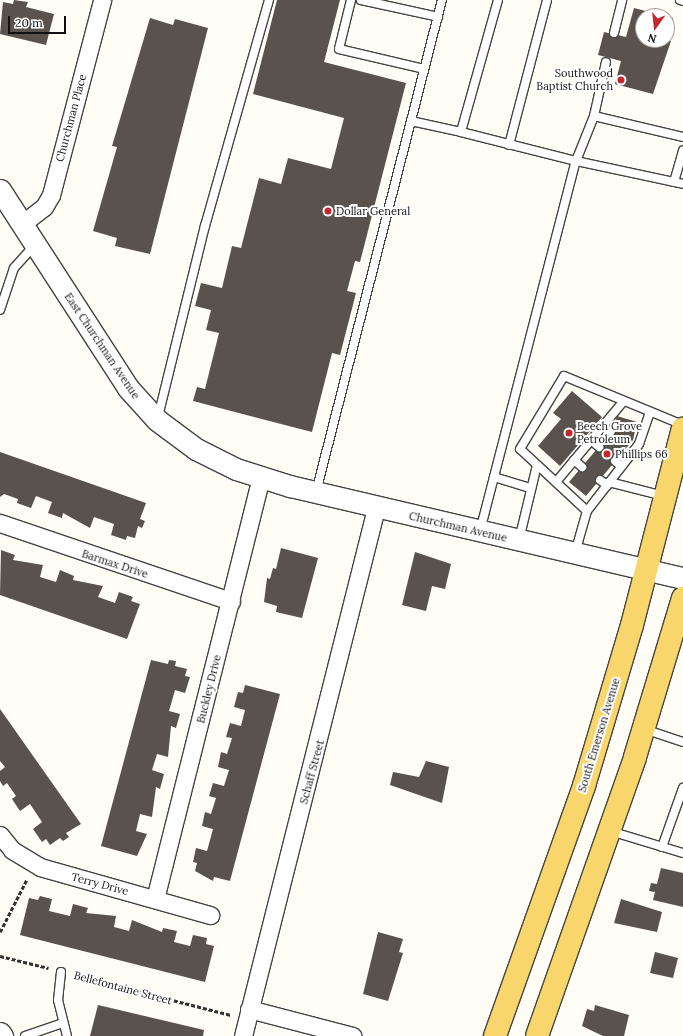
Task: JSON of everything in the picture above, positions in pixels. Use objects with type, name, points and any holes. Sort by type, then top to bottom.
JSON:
[{"type":"main road","name":"South Emerson Avenue","points":[[495,1036],[584,786],[645,571],[683,426]]},
{"type":"main road","points":[[537,1036],[644,729],[683,598]]},
{"type":"street","name":"Churchman Place","points":[[22,224],[44,207],[51,195],[102,0]]},
{"type":"street","name":"East Churchman Avenue","points":[[0,190],[116,371],[157,420],[196,449],[236,469]]},
{"type":"street","name":"Churchman Avenue","points":[[236,469],[261,478],[376,508],[645,571],[683,578]]},
{"type":"street","name":"Buckley Drive","points":[[155,899],[261,478]]},
{"type":"street","name":"Schaff Street","points":[[246,1022],[316,759],[376,508]]},
{"type":"street","name":"Barmax Drive","points":[[0,523],[231,601]]},
{"type":"street","name":"Terry Drive","points":[[0,835],[12,850],[35,864],[210,915]]},
{"type":"street","points":[[246,1022],[353,1036]]},
{"type":"lane","points":[[157,420],[205,226],[269,0]]},
{"type":"lane","points":[[351,0],[339,49],[424,69]]},
{"type":"lane","points":[[361,0],[438,17]]},
{"type":"lane","points":[[316,493],[442,0]]},
{"type":"lane","points":[[461,132],[498,0]]},
{"type":"lane","points":[[509,145],[547,0]]},
{"type":"lane","points":[[614,33],[622,0]]},
{"type":"lane","points":[[479,532],[576,161],[594,116],[606,62]]},
{"type":"lane","points":[[594,116],[683,137]]},
{"type":"lane","points":[[411,121],[576,161],[683,184]]},
{"type":"lane","points":[[674,182],[683,150]]},
{"type":"lane","points":[[0,310],[14,268],[35,244]]},
{"type":"lane","points":[[587,511],[520,449],[564,376],[683,426]]},
{"type":"lane","points":[[556,482],[623,402]]},
{"type":"lane","points":[[575,554],[587,511],[608,484],[618,464],[631,448],[650,412]]},
{"type":"lane","points":[[602,427],[611,432]]},
{"type":"lane","points":[[591,440],[599,447]]},
{"type":"lane","points":[[574,460],[582,467]]},
{"type":"lane","points":[[519,541],[537,465]]},
{"type":"lane","points":[[494,478],[531,488]]},
{"type":"lane","points":[[600,480],[608,484],[665,496]]},
{"type":"lane","points":[[644,729],[683,742]]},
{"type":"lane","points":[[662,847],[683,788]]},
{"type":"lane","points":[[610,830],[683,853]]},
{"type":"lane","points":[[61,972],[57,992],[67,1036]]},
{"type":"lane","points":[[25,1036],[63,1023]]},
{"type":"path","points":[[0,932],[35,864]]},
{"type":"path","name":"Bellefontaine Street","points":[[0,956],[246,1022]]},
{"type":"building","points":[[14,0],[28,2],[26,7],[54,14],[46,45],[0,34],[3,2],[13,4]]},
{"type":"building","points":[[277,0],[340,0],[324,62],[406,83],[360,262],[355,261],[347,291],[356,293],[340,355],[332,353],[312,432],[193,401],[197,387],[205,389],[219,333],[206,330],[211,310],[195,306],[201,283],[222,288],[232,246],[241,248],[259,178],[281,184],[288,158],[331,169],[344,118],[253,94]]},
{"type":"building","points":[[634,8],[635,48],[669,48],[653,94],[615,84],[621,61],[598,55],[604,32],[626,37]]},
{"type":"building","points":[[150,18],[173,25],[175,19],[208,28],[150,254],[115,246],[117,238],[93,231],[117,147],[112,146]]},
{"type":"building","name":"Beech Grove Petroleum","points":[[572,391],[602,417],[560,466],[538,446],[561,419],[553,413]]},
{"type":"building","name":"Phillips 66","points":[[617,416],[637,422],[633,440],[586,496],[569,482],[613,430]]},
{"type":"building","points":[[0,452],[146,503],[140,519],[145,521],[142,528],[138,526],[135,538],[127,536],[126,540],[111,535],[114,524],[94,517],[90,528],[63,513],[62,518],[48,513],[52,502],[36,496],[31,508],[17,503],[18,499],[4,494],[0,497]]},
{"type":"building","points":[[281,548],[318,558],[302,618],[276,612],[277,606],[264,602],[267,578],[270,579],[273,568],[276,569]]},
{"type":"building","points":[[1,550],[15,555],[13,560],[43,565],[40,577],[56,582],[60,570],[74,576],[73,580],[103,586],[98,597],[115,603],[119,592],[133,597],[131,601],[140,604],[127,639],[0,595]]},
{"type":"building","points":[[415,552],[451,564],[445,589],[432,586],[426,611],[402,605]]},
{"type":"building","points":[[151,660],[168,664],[169,660],[176,661],[175,666],[187,669],[185,676],[190,677],[185,693],[175,690],[169,711],[180,714],[176,728],[171,726],[168,757],[157,754],[152,770],[164,774],[160,789],[156,787],[152,817],[140,814],[136,831],[147,834],[137,856],[101,846]]},
{"type":"building","points":[[245,685],[280,694],[230,881],[214,877],[213,881],[195,871],[197,863],[193,862],[196,848],[207,851],[213,829],[202,826],[205,812],[211,814],[216,798],[209,796],[213,783],[224,786],[229,770],[218,767],[221,752],[227,754],[232,738],[226,737],[230,723],[241,726],[245,710],[234,707],[238,692],[243,693]]},
{"type":"building","points":[[0,709],[81,824],[66,833],[69,837],[63,841],[60,838],[50,845],[46,839],[42,842],[33,829],[42,822],[30,804],[20,811],[12,799],[16,796],[7,783],[3,786],[0,781],[0,771],[5,767],[0,761]]},
{"type":"building","points":[[426,761],[449,767],[442,803],[390,785],[393,772],[419,777]]},
{"type":"building","points":[[661,868],[683,873],[683,907],[653,900],[655,892],[649,891],[651,883],[657,884]]},
{"type":"building","points":[[40,896],[52,899],[49,911],[70,916],[73,904],[88,908],[86,913],[116,916],[114,927],[129,931],[132,920],[162,932],[163,928],[177,931],[174,942],[190,946],[193,935],[207,938],[206,944],[214,946],[205,982],[20,935],[29,898],[38,900]]},
{"type":"building","points":[[621,899],[662,912],[657,932],[614,923]]},
{"type":"building","points":[[378,932],[403,939],[399,952],[403,953],[388,1001],[363,994]]},
{"type":"building","points":[[655,952],[678,958],[673,978],[650,973]]},
{"type":"building","points":[[98,1005],[204,1030],[203,1036],[90,1036]]},
{"type":"building","points":[[595,1005],[629,1015],[624,1036],[603,1036],[582,1026],[587,1009],[594,1011]]},
{"type":"place","name":"Southwood Baptist Church","points":[[621,80]]},
{"type":"place","name":"Dollar General","points":[[328,211]]},
{"type":"place","name":"Beech Grove Petroleum","points":[[569,433]]},
{"type":"place","name":"Phillips 66","points":[[607,454]]}]
